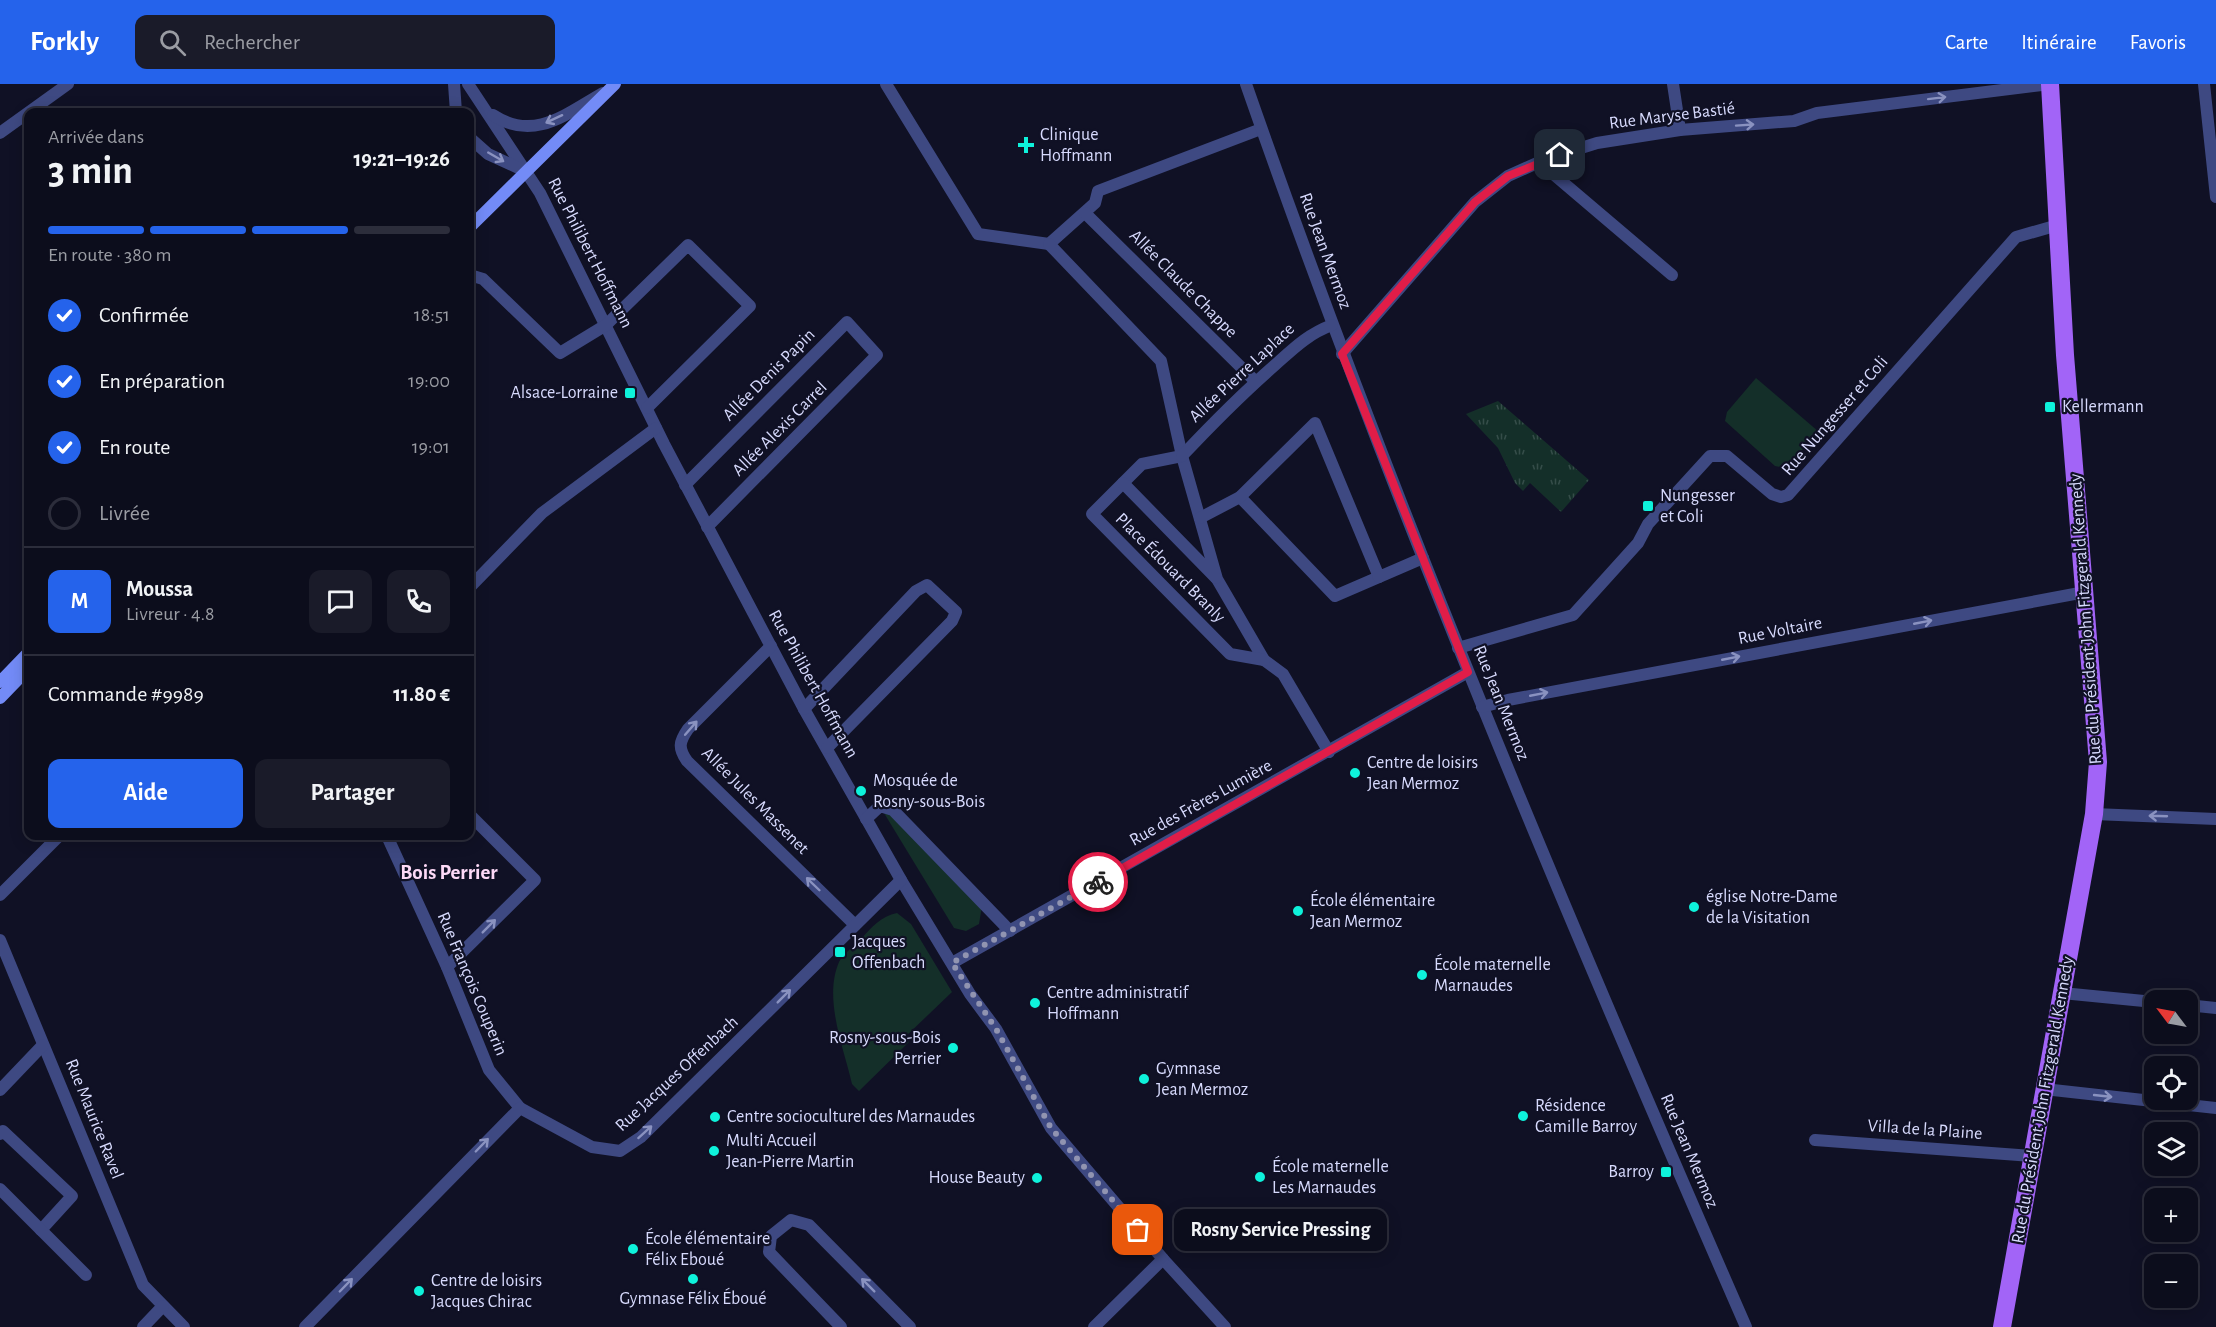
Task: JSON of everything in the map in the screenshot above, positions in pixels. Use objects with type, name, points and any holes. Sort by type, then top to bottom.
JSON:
[{"type":"main road","name":"Rue du Président John Fitzgerald Kennedy","points":[[2002,1327],[2094,814],[2098,734],[2065,355],[2050,84]]},
{"type":"main road","points":[[474,223],[610,88]]},
{"type":"main road","points":[[0,682],[24,656]]},
{"type":"main road","points":[[0,698],[24,673]]},
{"type":"main road","points":[[0,708],[24,684]]},
{"type":"street","points":[[35,108],[68,84]]},
{"type":"street","points":[[454,84],[456,108]]},
{"type":"street","name":"Rue Philibert Hoffmann","points":[[468,84],[540,193],[685,485],[804,709],[901,880],[996,1029],[1051,1128],[1163,1259],[1225,1327]]},
{"type":"street","points":[[886,84],[978,234],[1049,244],[1161,361],[1182,456]]},
{"type":"street","name":"Rue Jean Mermoz","points":[[1246,84],[1342,354],[1458,648],[1565,908],[1746,1327]]},
{"type":"street","points":[[1673,84],[1680,130]]},
{"type":"street","name":"Rue Maryse Bastié","points":[[1342,354],[1475,202],[1508,176],[1539,162],[1597,143],[1680,130],[1794,121],[1817,113],[2050,84]]},
{"type":"street","points":[[2204,84],[2216,197]]},
{"type":"street","name":"Rue Philibert Hoffmann","points":[[487,111],[506,124],[530,128],[553,121],[610,88]]},
{"type":"street","points":[[0,133],[24,116]]},
{"type":"street","points":[[1049,244],[1095,203],[1098,191],[1262,129]]},
{"type":"street","name":"Rue Philibert Hoffmann","points":[[474,141],[495,158],[525,171]]},
{"type":"street","points":[[1539,162],[1672,275]]},
{"type":"street","name":"Allée Claude Chappe","points":[[1085,213],[1255,381]]},
{"type":"street","name":"Rue Nungesser et Coli","points":[[1458,648],[1573,615],[1638,543],[1656,515],[1710,456],[1727,456],[1773,494],[1781,497],[1788,495],[2016,237],[2058,225]]},
{"type":"street","points":[[474,276],[483,279],[560,353],[606,325],[688,245],[750,306],[647,408]]},
{"type":"street","name":"Allée Denis Papin","points":[[685,485],[847,322],[877,356]]},
{"type":"street","name":"Allée Pierre Laplace","points":[[1182,456],[1255,381],[1298,343],[1314,331],[1332,324]]},
{"type":"street","name":"Allée Alexis Carrel","points":[[707,527],[877,356]]},
{"type":"street","points":[[1200,518],[1240,497],[1315,423],[1379,577]]},
{"type":"street","points":[[474,583],[542,513],[656,428]]},
{"type":"street","name":"Place Édouard Branly","points":[[1217,579],[1182,456],[1142,464],[1092,514],[1230,654],[1264,660]]},
{"type":"street","name":"Place Édouard Branly","points":[[1123,483],[1217,579],[1264,660],[1283,674],[1329,752]]},
{"type":"street","points":[[1240,497],[1335,596],[1423,558]]},
{"type":"street","points":[[804,709],[916,591],[927,585],[956,612],[952,621],[827,748]]},
{"type":"street","name":"Rue Voltaire","points":[[1482,707],[1508,700],[2085,592]]},
{"type":"street","name":"Allée Jules Massenet","points":[[771,646],[688,729],[680,742],[680,751],[687,761],[855,925]]},
{"type":"street","name":"Rue des Frères Lumière","points":[[952,963],[1468,672]]},
{"type":"street","points":[[867,819],[880,806],[893,810],[1010,931]]},
{"type":"street","points":[[2094,814],[2216,819]]},
{"type":"street","points":[[447,967],[535,880],[474,819]]},
{"type":"street","points":[[0,895],[55,840]]},
{"type":"street","name":"Rue François Couperin","points":[[389,840],[447,967],[489,1070],[520,1108]]},
{"type":"street","name":"Rue Jacques Offenbach","points":[[520,1108],[592,1147],[620,1151],[641,1137],[901,880]]},
{"type":"street","name":"Rue Maurice Ravel","points":[[0,940],[129,1254],[143,1285],[163,1306]]},
{"type":"street","points":[[2062,993],[2144,1001]]},
{"type":"street","points":[[2198,1006],[2216,1008]]},
{"type":"street","points":[[0,1090],[44,1045]]},
{"type":"street","points":[[2044,1089],[2216,1108]]},
{"type":"street","points":[[305,1327],[520,1108]]},
{"type":"street","points":[[0,1134],[3,1131],[72,1196],[40,1230]]},
{"type":"street","name":"Villa de la Plaine","points":[[1815,1140],[2032,1156]]},
{"type":"street","points":[[0,1189],[86,1275]]},
{"type":"street","points":[[841,1327],[769,1252],[771,1236],[791,1220],[809,1226],[910,1327]]},
{"type":"street","points":[[1094,1327],[1163,1259]]},
{"type":"street","points":[[142,1327],[163,1306],[184,1327]]},
{"type":"green space","points":[[1756,378],[1819,432],[1785,468],[1775,466],[1725,421],[1727,412]]},
{"type":"green space","points":[[1498,401],[1589,480],[1561,512],[1530,483],[1523,491],[1515,483],[1498,448],[1466,414]]},
{"type":"green space","points":[[884,813],[891,815],[982,906],[979,924],[966,931],[954,928]]},
{"type":"green space","points":[[897,913],[911,924],[952,992],[904,1038],[909,1042],[859,1091],[852,1084],[836,1023],[833,992],[835,976],[839,962],[846,953],[877,923]]},
{"type":"way so far","points":[[1098,882],[952,963],[970,994],[996,1029],[1051,1128],[1138,1230]]},
{"type":"place","name":"Clinique Hoffmann","points":[[1026,145]]},
{"type":"place","name":"Alsace-Lorraine","points":[[630,393]]},
{"type":"place","name":"Kellermann","points":[[2050,407]]},
{"type":"place","name":"Nungesser et Coli","points":[[1648,506]]},
{"type":"place","name":"Centre de loisirs Jean Mermoz","points":[[1355,773]]},
{"type":"place","name":"Mosquée de Rosny-sous-Bois","points":[[861,791]]},
{"type":"place","name":"église Notre-Dame de la Visitation","points":[[1694,907]]},
{"type":"place","name":"École élémentaire Jean Mermoz","points":[[1298,911]]},
{"type":"place","name":"Jacques Offenbach","points":[[840,952]]},
{"type":"place","name":"École maternelle Marnaudes","points":[[1422,975]]},
{"type":"place","name":"Centre administratif Hoffmann","points":[[1035,1003]]},
{"type":"place","name":"Rosny-sous-Bois Perrier","points":[[953,1048]]},
{"type":"place","name":"Gymnase Jean Mermoz","points":[[1144,1079]]},
{"type":"place","name":"Résidence Camille Barroy","points":[[1523,1116]]},
{"type":"place","name":"Centre socioculturel des Marnaudes","points":[[715,1117]]},
{"type":"place","name":"Multi Accueil Jean-Pierre Martin","points":[[714,1151]]},
{"type":"place","name":"Barroy","points":[[1666,1172]]},
{"type":"place","name":"École maternelle Les Marnaudes","points":[[1260,1177]]},
{"type":"place","name":"House Beauty","points":[[1037,1178]]},
{"type":"place","name":"Rosny Service Pressing","points":[[1138,1230]]},
{"type":"place","name":"École élémentaire Félix Eboué","points":[[633,1249]]},
{"type":"place","name":"Gymnase Félix Éboué","points":[[693,1279]]},
{"type":"place","name":"Centre de loisirs Jacques Chirac","points":[[419,1291]]},
{"type":"district","name":"Bois Perrier","points":[[449,872]]},
{"type":"route","points":[[1098,882],[1468,672],[1342,354],[1475,202],[1508,176],[1545,159],[1560,155]]}]
